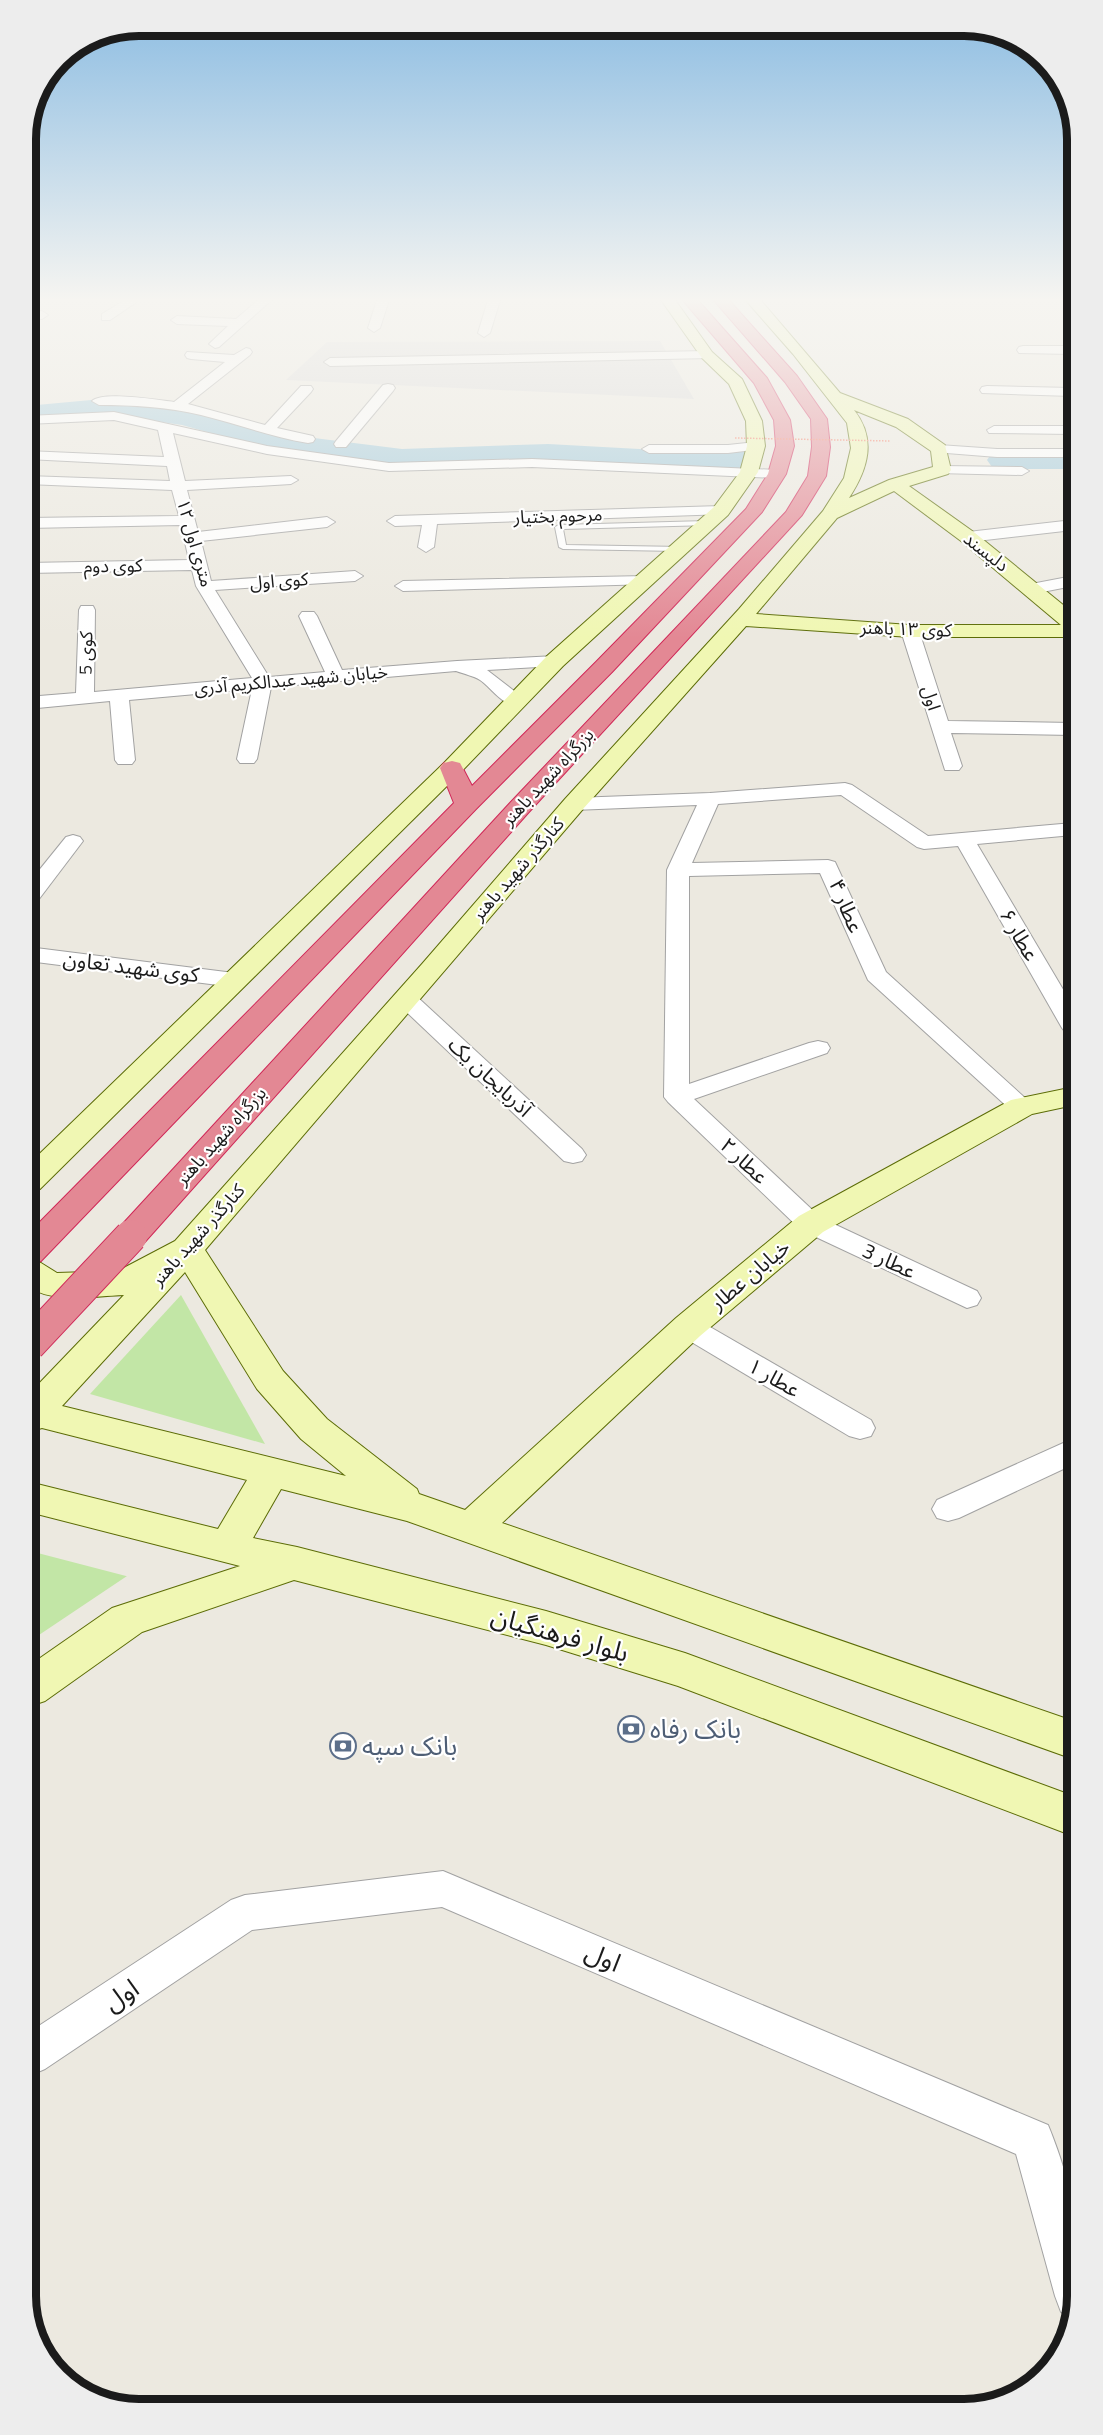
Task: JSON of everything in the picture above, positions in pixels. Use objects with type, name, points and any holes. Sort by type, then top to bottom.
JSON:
[{"type":"highway","name":"بزرگراه شهید باهنر","points":[[36,1246],[753,512],[777,474],[785,446],[782,420],[777,411]]},
{"type":"highway","name":"بزرگراه شهید باهنر","points":[[36,1338],[131,1236],[335,1009],[793,515],[817,476],[821,447],[819,419],[813,411]]},
{"type":"highway","points":[[452,768],[466,804]]},
{"type":"main road","points":[[36,1174],[452,768],[555,661],[714,517],[749,472],[745,442],[754,421],[749,411]]},
{"type":"main road","name":"کنارگذر شهید باهنر","points":[[36,1409],[187,1249],[574,804],[743,616],[826,518],[853,477],[860,448],[855,422],[847,411]]},
{"type":"main road","points":[[762,551],[896,484],[942,470],[939,449],[902,423],[871,411]]},
{"type":"main road","name":"دلپسند","points":[[896,484],[968,537],[1067,619]]},
{"type":"main road","points":[[733,578],[743,616]]},
{"type":"main road","name":"کوی ۱۳ باهنر","points":[[743,616],[910,631],[1067,631]]},
{"type":"main road","name":"خیابان عطار","points":[[472,1527],[688,1327],[812,1224],[1022,1107],[1067,1097]]},
{"type":"main road","points":[[36,1276],[50,1285],[124,1283],[187,1249],[270,1380],[314,1429],[412,1507]]},
{"type":"main road","points":[[36,1415],[412,1507],[1067,1738]]},
{"type":"main road","points":[[226,1548],[272,1471]]},
{"type":"main road","name":"بلوار فرهنگیان","points":[[36,1499],[226,1548],[297,1563],[546,1628],[685,1671],[1067,1813]]},
{"type":"main road","points":[[36,1684],[128,1620],[297,1563]]},
{"type":"street","points":[[200,411],[267,431],[330,443],[362,446]]},
{"type":"street","points":[[267,431],[286,411]]},
{"type":"street","points":[[330,443],[364,411]]},
{"type":"street","points":[[36,420],[114,416],[267,450],[389,467],[532,463],[777,474]]},
{"type":"street","name":"۱۲ متری اول","points":[[165,427],[204,586],[263,682]]},
{"type":"street","points":[[994,430],[1067,430]]},
{"type":"street","points":[[637,449],[728,449],[745,442]]},
{"type":"street","points":[[939,449],[997,453],[1067,453]]},
{"type":"street","points":[[36,455],[173,462]]},
{"type":"street","points":[[942,470],[1039,470]]},
{"type":"street","points":[[36,480],[179,486],[291,480]]},
{"type":"street","name":"مرحوم بختیار","points":[[395,521],[714,517]]},
{"type":"street","points":[[36,523],[187,519]]},
{"type":"street","points":[[426,547],[430,521]]},
{"type":"street","points":[[192,537],[327,522]]},
{"type":"street","points":[[968,537],[1067,526]]},
{"type":"street","name":"کوی دوم","points":[[36,568],[198,565]]},
{"type":"street","name":"کوی اول","points":[[204,586],[355,576]]},
{"type":"street","points":[[404,586],[646,581]]},
{"type":"street","points":[[1032,589],[1067,582]]},
{"type":"street","name":"کوی 5","points":[[85,697],[87,610]]},
{"type":"street","points":[[308,616],[336,677]]},
{"type":"street","name":"اول","points":[[910,631],[952,766]]},
{"type":"street","name":"خیابان شهید عبدالکریم آذری","points":[[36,703],[457,666],[555,661]]},
{"type":"street","points":[[457,666],[485,675],[515,701]]},
{"type":"street","points":[[247,759],[263,682]]},
{"type":"street","points":[[119,695],[125,760]]},
{"type":"street","points":[[940,727],[1067,729]]},
{"type":"street","points":[[574,804],[710,799],[845,789],[924,843],[965,841],[1067,830]]},
{"type":"street","points":[[710,799],[678,870],[677,1097],[818,1048]]},
{"type":"street","points":[[36,888],[73,841]]},
{"type":"street","name":"عطار ۶","points":[[965,841],[1067,1016]]},
{"type":"street","name":"عطار ۴","points":[[678,870],[828,866],[876,975],[1022,1107]]},
{"type":"street","name":"کوی شهید تعاون","points":[[36,955],[234,980]]},
{"type":"street","name":"آذربایجان یک","points":[[406,999],[573,1155]]},
{"type":"street","name":"عطار ۲","points":[[677,1097],[812,1224]]},
{"type":"street","name":"عطار 3","points":[[812,1224],[967,1298]]},
{"type":"street","name":"عطار ۱","points":[[688,1327],[860,1428]]},
{"type":"street","points":[[948,1509],[1067,1450]]},
{"type":"street","name":"اول","points":[[36,2052],[245,1913],[443,1889],[1033,2140],[1067,2261]]},
{"type":"lane","points":[[679,549],[563,547],[559,527],[714,517]]},
{"type":"path","points":[[745,442],[891,441]]},
{"type":"green space","points":[[181,1295],[265,1444],[90,1394]]},
{"type":"green space","points":[[36,1553],[127,1576],[36,1637]]},
{"type":"waterway","points":[[36,414],[73,411]]},
{"type":"waterway","points":[[141,411],[183,416],[278,443],[402,458],[548,453],[694,461],[745,461]]},
{"type":"waterway","points":[[1003,460],[1067,460]]},
{"type":"place","name":"بانک رفاه","points":[[631,1729]]},
{"type":"place","name":"بانک سپه","points":[[343,1746]]}]
